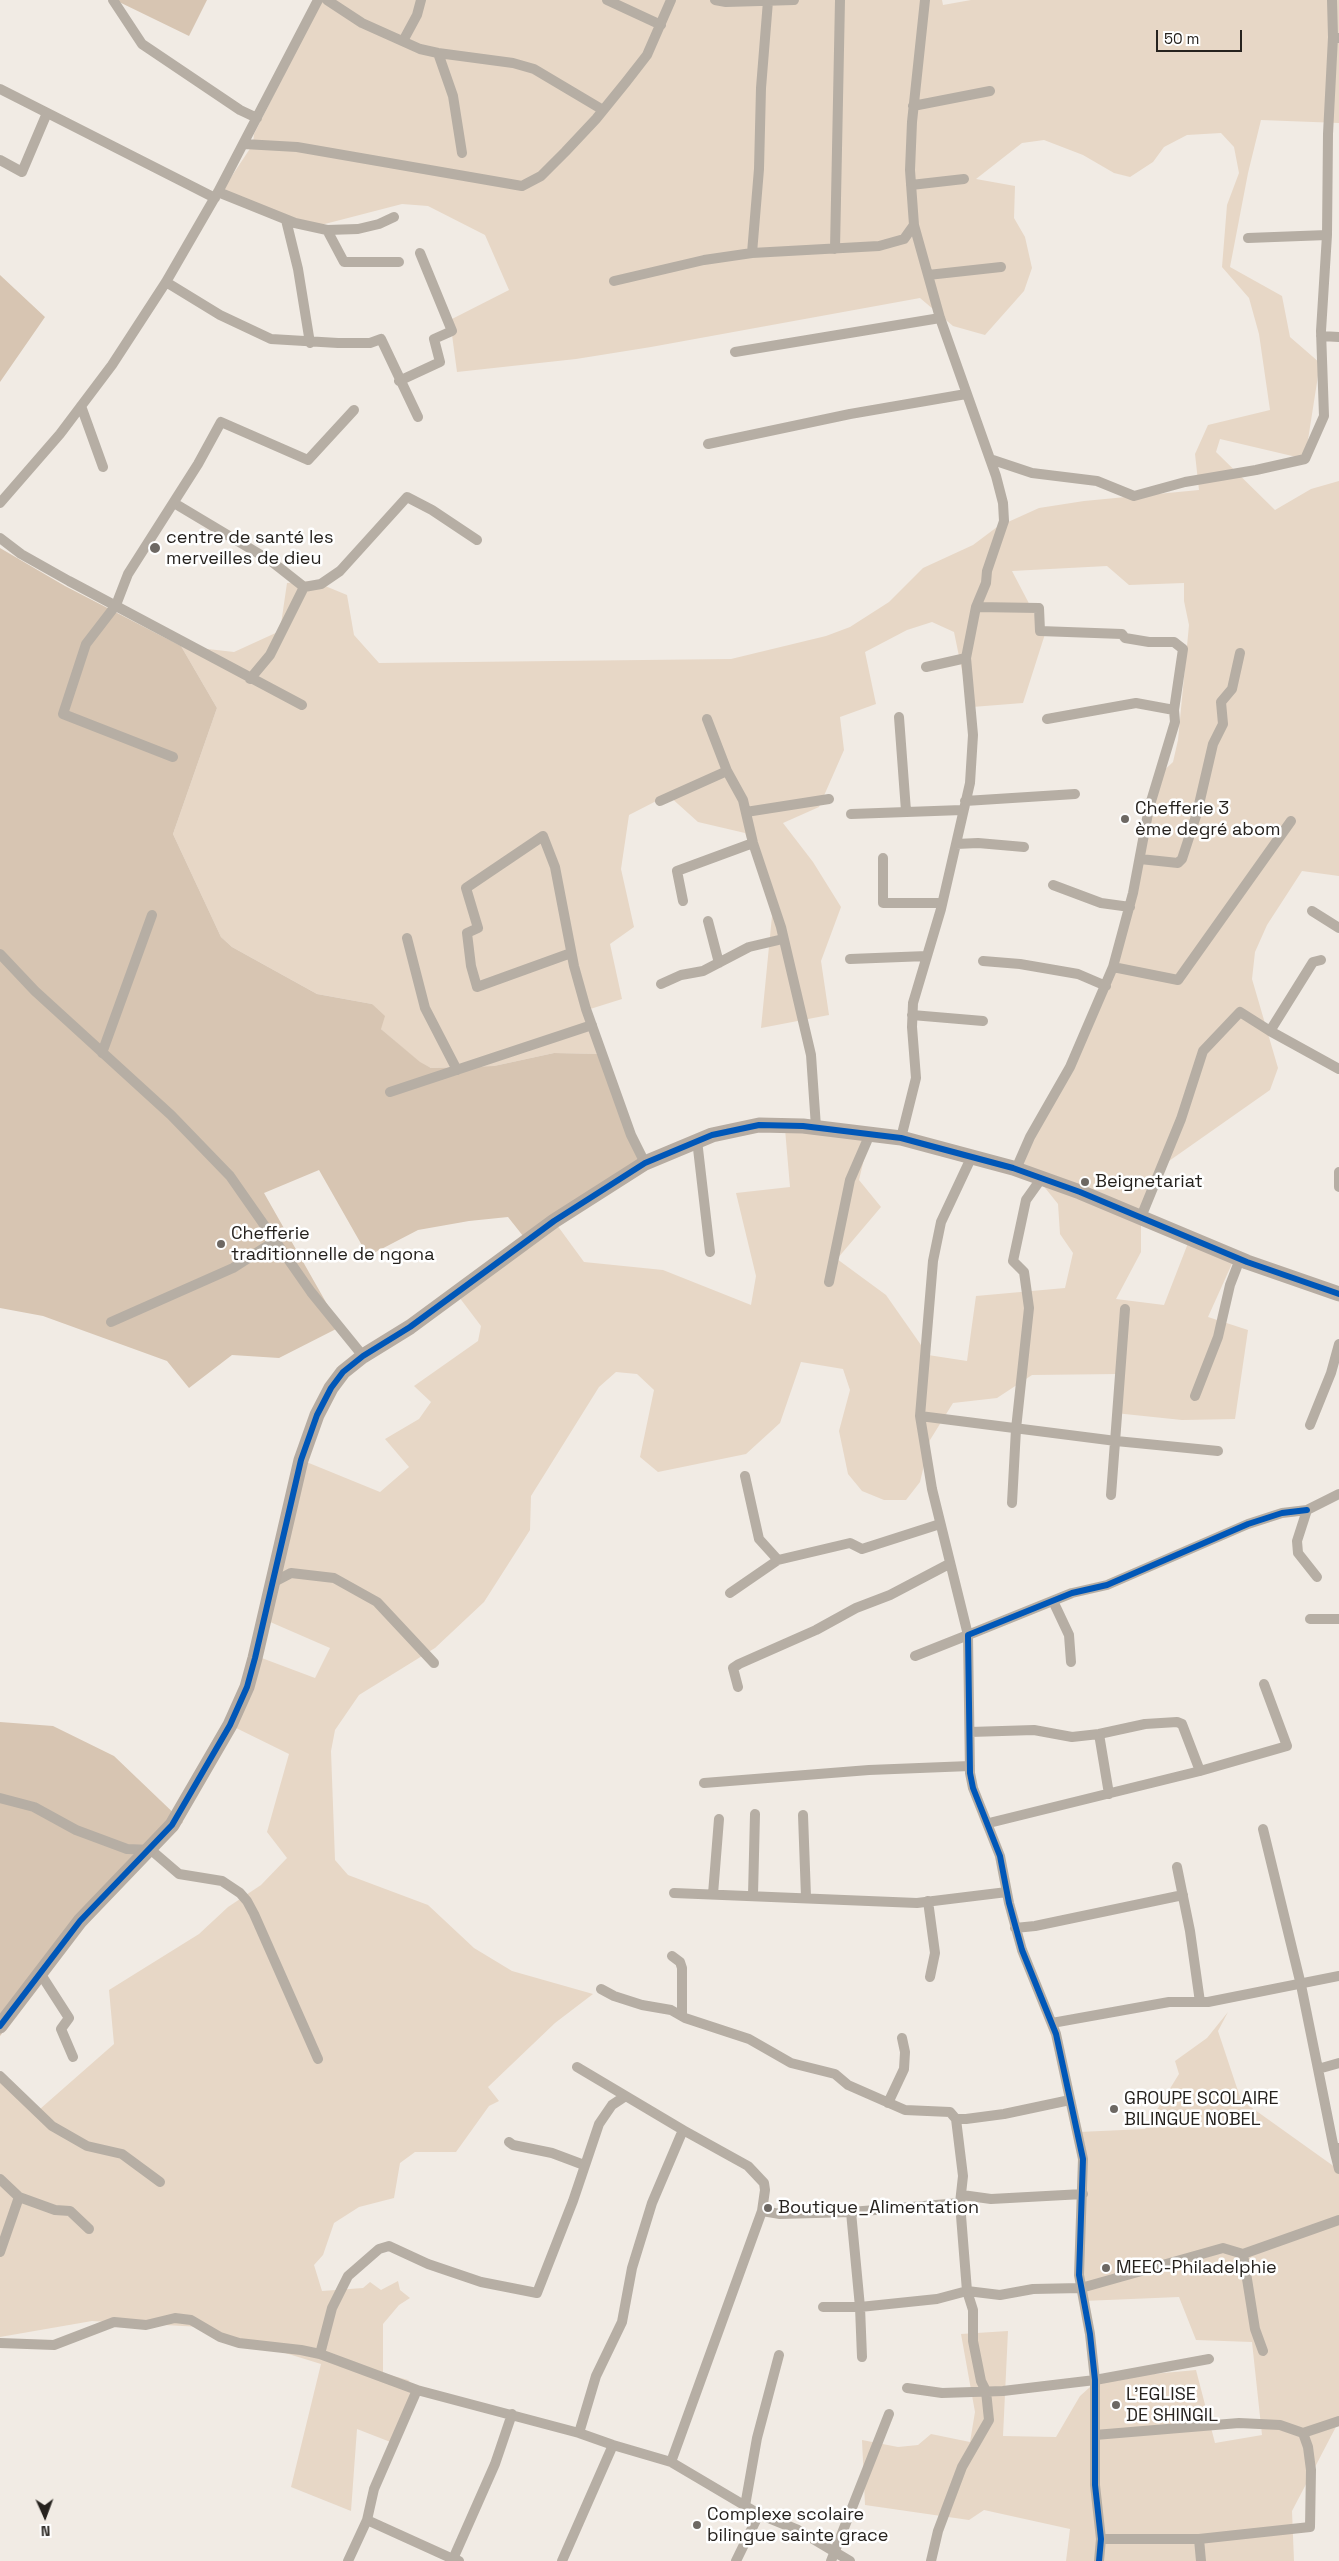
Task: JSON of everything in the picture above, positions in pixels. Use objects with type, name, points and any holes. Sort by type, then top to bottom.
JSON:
[{"type":"street","points":[[113,0],[142,44],[240,110],[257,118]]},
{"type":"street","points":[[0,503],[112,366],[166,282],[217,195],[318,0]]},
{"type":"street","points":[[328,0],[362,23],[438,54],[475,57],[534,69],[603,110]]},
{"type":"street","points":[[403,41],[417,15],[421,0]]},
{"type":"street","points":[[607,0],[661,25]]},
{"type":"street","points":[[244,144],[297,146],[522,186],[540,176],[603,110],[647,55],[671,0]]},
{"type":"street","points":[[715,0],[726,2],[794,0]]},
{"type":"street","points":[[835,249],[840,0]]},
{"type":"street","points":[[901,1138],[916,1078],[912,1015],[956,844],[973,750],[966,658],[976,607],[986,583],[987,571],[1004,521],[1003,503],[990,459],[940,318],[914,225],[911,185],[913,106],[925,0]]},
{"type":"street","points":[[990,459],[1032,473],[1097,481],[1134,496],[1185,482],[1256,470],[1305,459],[1324,416],[1321,336],[1327,236],[1328,134],[1336,38],[1332,0]]},
{"type":"street","points":[[752,253],[760,169],[761,88],[768,1]]},
{"type":"street","points":[[438,54],[453,96],[462,153]]},
{"type":"street","points":[[0,89],[217,195],[286,220],[327,230],[358,229],[379,224],[394,217]]},
{"type":"street","points":[[913,106],[990,91]]},
{"type":"street","points":[[0,160],[22,172],[47,113]]},
{"type":"street","points":[[911,185],[964,180]]},
{"type":"street","points":[[286,220],[298,269],[310,343]]},
{"type":"street","points":[[614,281],[704,260],[752,253],[835,249],[892,242],[904,239],[914,225]]},
{"type":"street","points":[[327,230],[344,262],[399,262]]},
{"type":"street","points":[[1248,238],[1327,236]]},
{"type":"street","points":[[400,381],[440,362],[434,338],[452,331],[420,253]]},
{"type":"street","points":[[928,275],[1002,266]]},
{"type":"street","points":[[166,282],[220,315],[271,339],[310,343],[370,343],[381,339],[418,416]]},
{"type":"street","points":[[735,352],[940,318]]},
{"type":"street","points":[[1321,336],[1339,337]]},
{"type":"street","points":[[708,444],[850,414],[966,394]]},
{"type":"street","points":[[81,406],[103,467]]},
{"type":"street","points":[[173,758],[63,714],[86,644],[116,605],[128,574],[174,503],[222,422],[308,460],[354,410]]},
{"type":"street","points":[[174,503],[244,547],[271,561],[304,587],[321,584],[340,571],[406,496],[432,510],[477,540]]},
{"type":"street","points":[[0,538],[29,559],[250,679],[302,705]]},
{"type":"street","points":[[250,679],[270,655],[304,587]]},
{"type":"street","points":[[976,607],[1038,608],[1040,631],[1122,634],[1125,638],[1149,642],[1174,642],[1181,646],[1183,656],[1174,710],[1175,722],[1149,808],[1130,907],[1113,967],[1070,1067],[1030,1137],[1016,1170]]},
{"type":"street","points":[[1140,859],[1178,863],[1182,859],[1214,744],[1223,724],[1221,702],[1232,689],[1240,653]]},
{"type":"street","points":[[926,667],[966,658]]},
{"type":"street","points":[[1047,719],[1136,703],[1174,710]]},
{"type":"street","points":[[899,717],[906,811]]},
{"type":"street","points":[[707,719],[727,771],[743,800],[753,843],[783,938],[811,1055],[816,1128]]},
{"type":"street","points":[[660,801],[727,771]]},
{"type":"street","points":[[851,814],[964,806],[1075,794]]},
{"type":"street","points":[[746,812],[829,799]]},
{"type":"street","points":[[1113,967],[1178,980],[1291,821]]},
{"type":"street","points":[[571,953],[477,987],[471,966],[467,934],[478,928],[466,888],[544,836],[556,867],[571,953],[592,1025],[631,1135],[645,1163]]},
{"type":"street","points":[[683,901],[677,870],[753,843]]},
{"type":"street","points":[[956,844],[978,843],[1024,847]]},
{"type":"street","points":[[883,858],[883,902],[942,903]]},
{"type":"street","points":[[1053,884],[1101,903],[1130,907]]},
{"type":"street","points":[[1312,910],[1339,928]]},
{"type":"street","points":[[102,1053],[152,915]]},
{"type":"street","points":[[708,921],[719,963]]},
{"type":"street","points":[[407,938],[425,1008],[457,1070]]},
{"type":"street","points":[[661,984],[681,975],[703,971],[749,947],[783,938]]},
{"type":"street","points":[[0,954],[35,991],[170,1115],[230,1176],[311,1292],[363,1356]]},
{"type":"street","points":[[850,958],[927,956]]},
{"type":"street","points":[[1270,1031],[1313,962],[1321,960]]},
{"type":"street","points":[[983,961],[1020,964],[1078,974],[1106,986]]},
{"type":"street","points":[[1141,1217],[1181,1118],[1203,1051],[1240,1012],[1339,1069]]},
{"type":"street","points":[[912,1015],[983,1021]]},
{"type":"street","points":[[390,1092],[592,1025]]},
{"type":"street","points":[[0,2026],[80,1921],[151,1850],[172,1825],[235,1714],[247,1687],[255,1658],[294,1483],[317,1415],[331,1388],[343,1372],[363,1356],[410,1327],[554,1221],[645,1163],[697,1140],[759,1125],[816,1128],[901,1138],[972,1156],[1080,1192],[1240,1259],[1339,1294]]},
{"type":"street","points":[[828,1282],[850,1180],[870,1134]]},
{"type":"street","points":[[697,1140],[710,1252]]},
{"type":"street","points":[[972,1156],[941,1222],[934,1261],[920,1416],[923,1446],[940,1524],[968,1635],[970,1766],[973,1788],[989,1823],[1000,1856],[1015,1928],[1052,2023],[1083,2159],[1079,2275],[1095,2380],[1095,2485],[1101,2539],[1099,2561]]},
{"type":"street","points":[[1339,1172],[1339,1187]]},
{"type":"street","points":[[1012,1502],[1016,1429],[1029,1308],[1024,1272],[1013,1261],[1026,1200],[1041,1179]]},
{"type":"street","points":[[111,1322],[232,1268],[275,1241]]},
{"type":"street","points":[[1195,1396],[1218,1337],[1230,1285],[1240,1259]]},
{"type":"street","points":[[1111,1494],[1125,1309]]},
{"type":"street","points":[[1310,1425],[1339,1344]]},
{"type":"street","points":[[920,1416],[1116,1441],[1218,1451]]},
{"type":"street","points":[[745,1476],[760,1538],[778,1560]]},
{"type":"street","points":[[915,1656],[1053,1601],[1107,1584],[1248,1524],[1282,1513],[1307,1510],[1339,1494]]},
{"type":"street","points":[[1307,1510],[1296,1546],[1298,1553],[1317,1577]]},
{"type":"street","points":[[730,1593],[778,1560],[850,1543],[862,1549],[940,1524]]},
{"type":"street","points":[[738,1688],[732,1668],[816,1630],[856,1608],[890,1595],[949,1564]]},
{"type":"street","points":[[272,1583],[291,1573],[334,1578],[377,1602],[434,1663]]},
{"type":"street","points":[[1053,1601],[1069,1635],[1070,1662]]},
{"type":"street","points":[[1310,1618],[1339,1619]]},
{"type":"street","points":[[989,1823],[1200,1771],[1286,1746],[1264,1684]]},
{"type":"street","points":[[970,1732],[1027,1730],[1072,1737],[1099,1734],[1145,1724],[1177,1722],[1182,1724],[1200,1771]]},
{"type":"street","points":[[1099,1734],[1109,1794]]},
{"type":"street","points":[[704,1783],[869,1770],[970,1766]]},
{"type":"street","points":[[0,1798],[34,1807],[76,1830],[127,1849],[151,1850],[179,1874],[222,1882],[247,1901],[318,2059]]},
{"type":"street","points":[[753,1895],[755,1814]]},
{"type":"street","points":[[802,1815],[806,1897]]},
{"type":"street","points":[[713,1894],[719,1819]]},
{"type":"street","points":[[1264,1829],[1301,1985],[1318,2069],[1337,2148],[1339,2168]]},
{"type":"street","points":[[1177,1867],[1200,2002]]},
{"type":"street","points":[[674,1893],[928,1901],[1007,1892]]},
{"type":"street","points":[[1015,1928],[1035,1926],[1183,1895]]},
{"type":"street","points":[[928,1901],[934,1953],[930,1977]]},
{"type":"street","points":[[672,1956],[680,1962],[682,1968],[682,2016]]},
{"type":"street","points":[[40,1974],[69,2018],[60,2029],[73,2057]]},
{"type":"street","points":[[1052,2023],[1170,2002],[1200,2002],[1301,1985],[1339,1976]]},
{"type":"street","points":[[601,1989],[614,1996],[671,2010],[682,2016],[749,2039],[791,2063],[835,2074],[848,2085],[905,2110],[950,2112],[956,2119],[963,2176],[961,2199],[968,2291],[973,2310],[973,2341],[981,2381],[986,2391],[989,2420],[962,2467],[938,2531],[931,2561]]},
{"type":"street","points":[[888,2103],[904,2069],[905,2052],[902,2038]]},
{"type":"street","points":[[1318,2069],[1339,2063]]},
{"type":"street","points":[[577,2067],[624,2096],[748,2166],[764,2183],[762,2211],[670,2462]]},
{"type":"street","points":[[0,2076],[52,2126],[87,2146],[122,2154],[160,2182]]},
{"type":"street","points":[[320,2354],[332,2308],[348,2276],[379,2249],[389,2246],[428,2264],[481,2282],[537,2292],[573,2201],[599,2124],[612,2105],[624,2096]]},
{"type":"street","points":[[956,2119],[1004,2114],[1070,2100]]},
{"type":"street","points":[[579,2433],[596,2376],[622,2322],[632,2268],[652,2203],[683,2130]]},
{"type":"street","points":[[509,2142],[513,2145],[552,2153],[584,2165]]},
{"type":"street","points":[[0,2179],[19,2197],[54,2210],[70,2211],[89,2229]]},
{"type":"street","points":[[762,2211],[790,2214],[851,2212],[961,2199],[1083,2194]]},
{"type":"street","points":[[0,2252],[19,2197]]},
{"type":"street","points":[[851,2212],[860,2307],[862,2356]]},
{"type":"street","points":[[823,2307],[860,2307],[937,2299],[968,2291],[1000,2294],[1032,2289],[1081,2288],[1223,2248],[1243,2254],[1339,2220]]},
{"type":"street","points":[[1243,2254],[1255,2329],[1264,2350]]},
{"type":"street","points":[[0,2343],[54,2345],[114,2322],[146,2325],[175,2318],[191,2320],[220,2337],[239,2343],[320,2354],[417,2390],[579,2433],[670,2462],[759,2514],[798,2530],[850,2561]]},
{"type":"street","points":[[746,2506],[757,2438],[779,2355]]},
{"type":"street","points":[[908,2388],[942,2393],[986,2391],[1095,2380],[1209,2359]]},
{"type":"street","points":[[348,2561],[367,2520],[374,2489],[417,2390]]},
{"type":"street","points":[[367,2520],[455,2560],[495,2464],[512,2414]]},
{"type":"street","points":[[830,2561],[889,2414]]},
{"type":"street","points":[[1095,2435],[1239,2424],[1280,2425],[1303,2432],[1339,2421]]},
{"type":"street","points":[[1101,2539],[1199,2539],[1310,2527],[1311,2470],[1308,2446],[1303,2432]]},
{"type":"street","points":[[562,2561],[613,2445]]},
{"type":"street","points":[[736,2561],[759,2514]]},
{"type":"street","points":[[1199,2539],[1202,2561]]},
{"type":"shaded area","points":[[115,0],[207,0],[189,36]]},
{"type":"shaded area","points":[[322,0],[942,0],[943,5],[971,0],[1339,0],[1339,123],[1261,120],[1248,173],[1230,267],[1282,296],[1290,337],[1320,363],[1305,459],[1220,439],[1216,452],[1275,510],[1311,489],[1339,481],[1339,876],[1302,871],[1267,925],[1255,952],[1252,979],[1278,1068],[1270,1090],[1169,1161],[1141,1217],[1141,1252],[1116,1299],[1164,1305],[1190,1238],[1235,1257],[1208,1317],[1248,1330],[1235,1419],[1182,1420],[1115,1413],[1118,1374],[1032,1375],[997,1398],[953,1403],[930,1440],[920,1482],[906,1500],[884,1500],[862,1491],[848,1474],[839,1431],[850,1390],[843,1369],[801,1362],[780,1423],[746,1454],[658,1472],[640,1457],[654,1390],[637,1374],[616,1372],[599,1387],[531,1496],[530,1530],[484,1602],[435,1648],[359,1695],[335,1730],[331,1751],[335,1860],[348,1875],[428,1905],[474,1948],[512,1971],[593,1994],[555,2023],[488,2087],[499,2101],[489,2106],[456,2152],[415,2152],[400,2163],[394,2198],[359,2207],[334,2223],[323,2255],[314,2265],[322,2291],[363,2288],[370,2282],[381,2290],[398,2281],[400,2290],[410,2298],[399,2305],[383,2324],[383,2373],[408,2380],[414,2386],[393,2443],[357,2429],[351,2511],[291,2487],[321,2364],[201,2327],[92,2321],[0,2337],[0,2071],[40,2109],[114,2044],[109,1990],[199,1934],[228,1907],[261,1885],[287,1858],[267,1832],[289,1754],[230,1725],[251,1654],[315,1678],[330,1648],[261,1618],[304,1461],[380,1492],[409,1467],[385,1439],[419,1419],[431,1402],[414,1386],[478,1341],[481,1326],[456,1293],[554,1221],[584,1262],[663,1270],[751,1305],[756,1276],[736,1193],[790,1187],[785,1129],[870,1134],[859,1180],[881,1207],[837,1259],[886,1295],[928,1355],[967,1361],[976,1296],[1065,1288],[1073,1253],[1060,1234],[1058,1204],[1038,1179],[1013,1168],[1109,985],[1135,865],[1140,826],[1158,776],[1173,762],[1178,740],[1189,625],[1184,601],[1184,583],[1129,585],[1107,566],[1012,571],[1045,634],[1023,703],[972,707],[966,690],[954,632],[932,622],[907,630],[865,652],[876,704],[840,717],[844,750],[819,807],[783,823],[813,862],[841,907],[821,961],[829,1015],[761,1028],[772,916],[762,878],[745,833],[698,822],[668,795],[629,815],[621,869],[634,927],[610,944],[622,999],[587,1010],[602,1054],[554,1053],[494,1066],[431,1068],[420,1063],[381,1029],[372,1004],[317,994],[232,947],[221,937],[173,834],[217,708],[181,646],[234,652],[280,631],[287,583],[313,581],[347,595],[354,635],[379,663],[731,659],[826,636],[850,627],[889,602],[923,568],[973,545],[997,527],[1039,508],[1084,501],[1199,490],[1195,454],[1208,425],[1270,410],[1259,334],[1249,298],[1222,267],[1227,205],[1239,173],[1234,147],[1221,133],[1187,135],[1164,147],[1153,162],[1130,177],[1114,173],[1083,155],[1044,140],[1022,143],[976,179],[1015,186],[1014,218],[1025,237],[1032,268],[1024,291],[985,335],[953,326],[920,298],[576,359],[457,372],[450,320],[509,290],[485,235],[428,206],[402,204],[317,226],[218,197],[253,144],[254,134]]},
{"type":"shaded area","points":[[0,275],[45,317],[0,382]]},
{"type":"shaded area","points":[[0,548],[65,586],[181,646],[217,708],[173,834],[221,937],[232,947],[317,994],[372,1004],[385,1016],[381,1029],[420,1062],[431,1068],[494,1066],[554,1053],[602,1054],[645,1163],[527,1241],[508,1217],[469,1221],[418,1230],[368,1256],[319,1170],[264,1193],[340,1327],[279,1358],[232,1355],[189,1388],[167,1361],[43,1316],[0,1308]]},
{"type":"shaded area","points":[[0,1722],[53,1726],[114,1756],[183,1822],[89,1916],[0,2036]]},
{"type":"shaded area","points":[[1228,2012],[1218,2031],[1241,2100],[1339,2170],[1339,2421],[1292,2511],[1294,2561],[1066,2561],[1070,2529],[984,2510],[969,2520],[865,2505],[862,2440],[898,2447],[918,2445],[931,2434],[970,2442],[975,2412],[961,2334],[1008,2331],[1003,2436],[1056,2437],[1080,2396],[1099,2379],[1196,2370],[1215,2443],[1262,2435],[1252,2342],[1196,2340],[1179,2297],[1083,2301],[1079,2132],[1145,2129],[1179,2074],[1175,2061],[1207,2038]]},
{"type":"cycle path","points":[[0,2026],[80,1921],[172,1825],[230,1725],[247,1687],[255,1658],[301,1460],[317,1415],[331,1388],[343,1372],[363,1356],[410,1327],[554,1221],[645,1163],[712,1135],[759,1125],[803,1126],[901,1138],[1013,1168],[1080,1192],[1247,1262],[1339,1294]]},
{"type":"cycle path","points":[[1099,2561],[1101,2539],[1095,2485],[1095,2380],[1090,2334],[1079,2275],[1083,2159],[1056,2034],[1022,1950],[1009,1903],[1000,1856],[973,1788],[970,1773],[968,1635],[1072,1593],[1107,1585],[1248,1524],[1282,1513],[1307,1510]]},
{"type":"place","name":"centre de santé les merveilles de dieu","points":[[155,548]]},
{"type":"place","name":"Chefferie 3 ème degré abom","points":[[1125,819]]},
{"type":"place","name":"Beignetariat","points":[[1085,1182]]},
{"type":"place","name":"Chefferie traditionnelle de ngona","points":[[221,1244]]},
{"type":"place","name":"GROUPE SCOLAIRE BILINGUE NOBEL","points":[[1114,2109]]},
{"type":"place","name":"Boutique_Alimentation","points":[[768,2208]]},
{"type":"place","name":"MEEC-Philadelphie","points":[[1106,2268]]},
{"type":"place","name":"L'EGLISE DE SHINGIL","points":[[1116,2405]]},
{"type":"place","name":"Complexe scolaire bilingue sainte grace","points":[[697,2525]]}]
